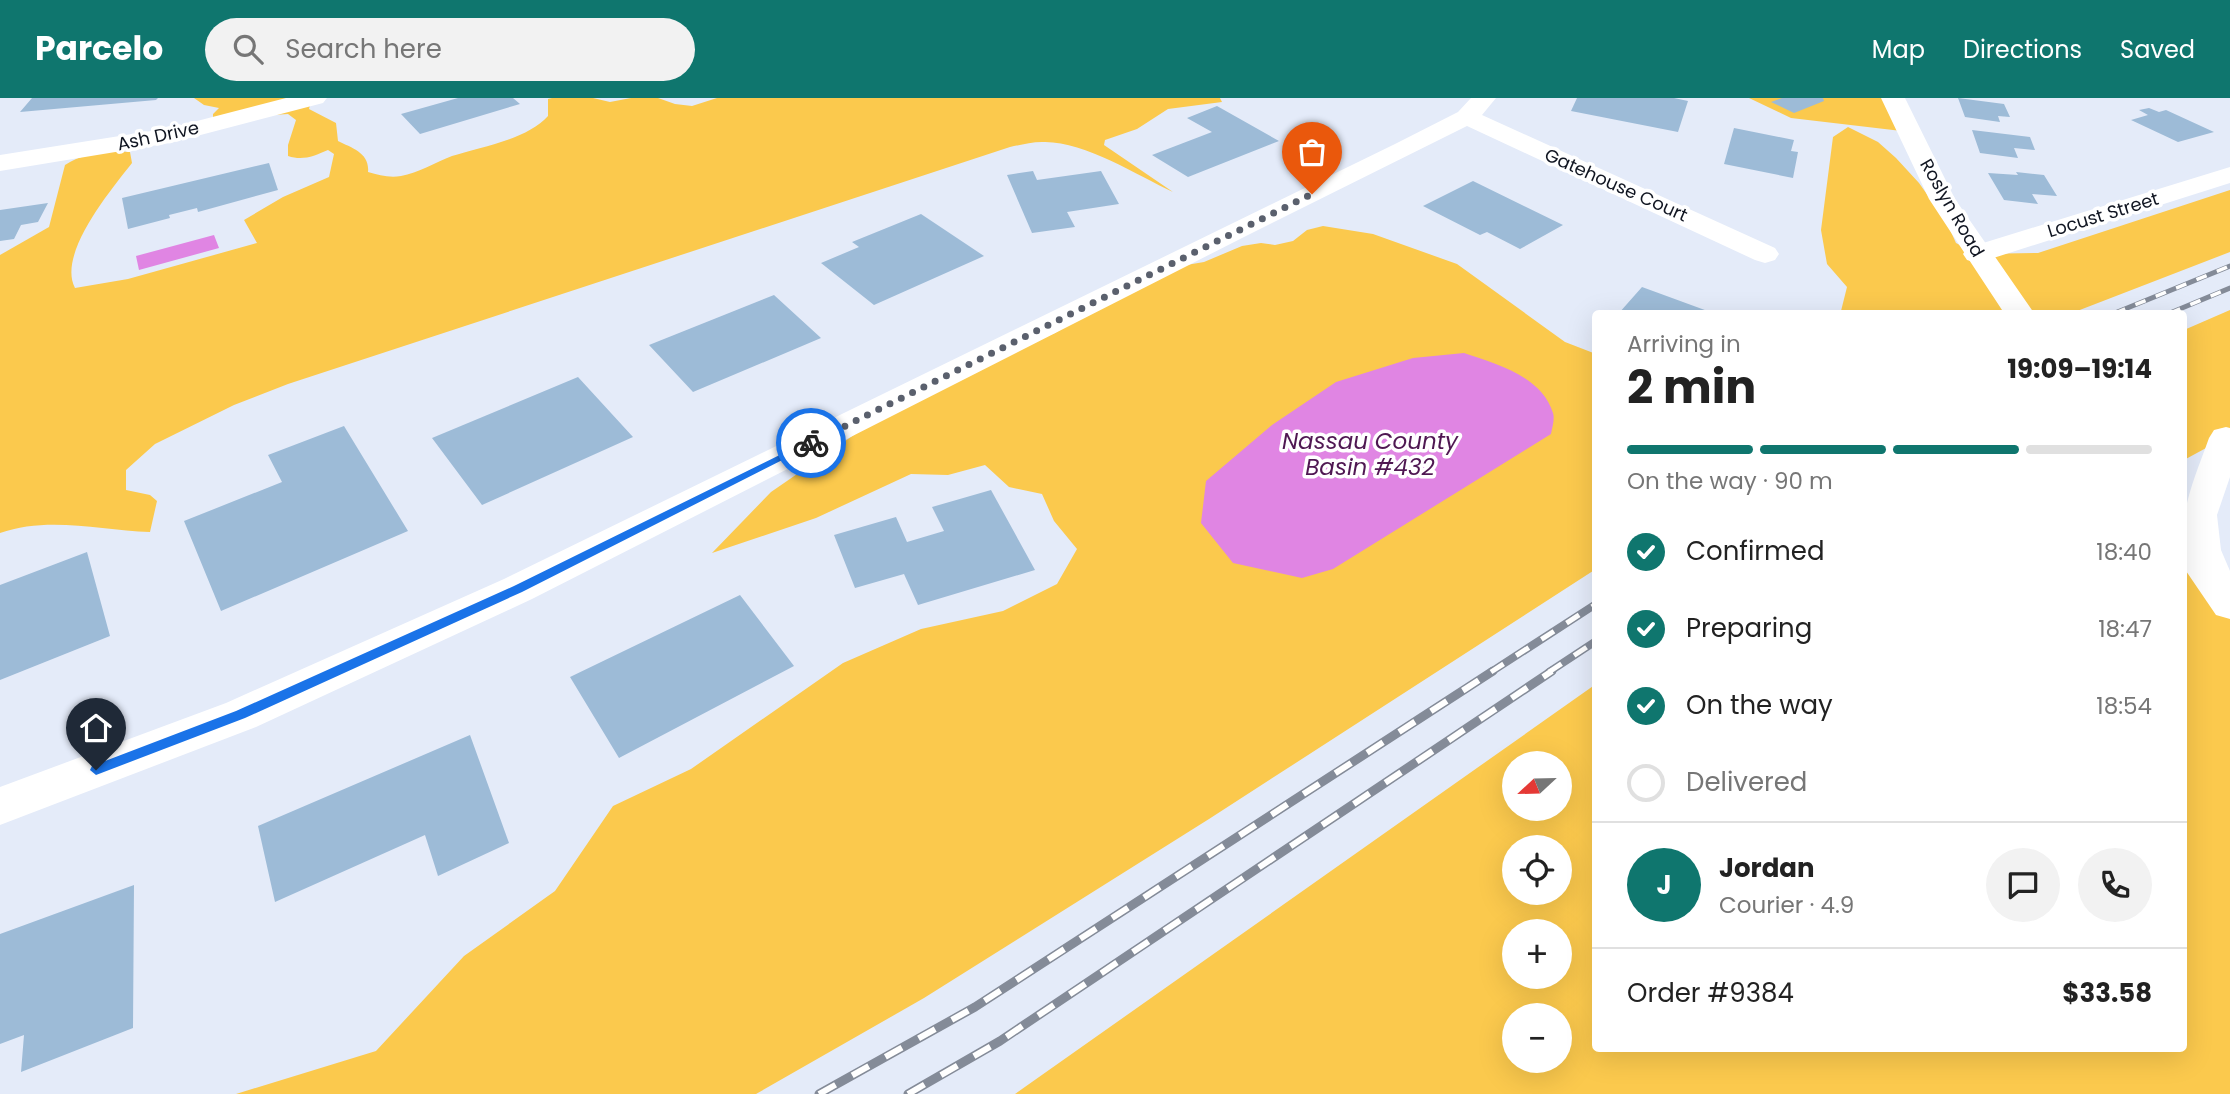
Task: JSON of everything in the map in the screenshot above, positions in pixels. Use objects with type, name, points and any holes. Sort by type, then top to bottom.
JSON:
[{"type":"street","name":"Ash Drive","points":[[0,163],[170,135],[315,98]]},
{"type":"street","name":"Roslyn Road","points":[[1893,98],[1942,199],[2017,310]]},
{"type":"street","name":"Gatehouse Court","points":[[1475,107],[1765,254]]},
{"type":"street","points":[[0,806],[240,715],[518,589],[1475,107]]},
{"type":"street","name":"Locust Street","points":[[1977,254],[2230,175]]},
{"type":"street","points":[[2187,459],[2228,437]]},
{"type":"street","points":[[2224,596],[2202,550],[2199,515],[2228,437]]},
{"type":"street","points":[[2187,544],[2224,596]]},
{"type":"shaded area","points":[[194,98],[312,98],[309,109],[336,123],[338,141],[363,156],[368,172],[392,177],[414,172],[452,156],[529,131],[548,116],[548,99],[552,98],[593,98],[610,102],[631,98],[658,98],[692,106],[717,98],[1220,98],[1222,102],[1168,109],[1137,129],[1105,140],[1104,145],[1173,192],[1092,152],[1074,147],[1042,142],[1010,147],[288,384],[234,405],[155,444],[126,470],[126,490],[150,495],[157,501],[150,532],[74,525],[36,525],[0,533],[0,255],[49,227],[65,165],[88,155],[114,152],[130,152],[132,163],[100,205],[80,241],[73,258],[71,274],[75,288],[128,279],[257,243],[244,220],[283,197],[329,177],[334,154],[328,150],[304,158],[288,156],[288,145],[296,120],[288,114],[213,119],[213,114],[219,108],[204,105]]},
{"type":"shaded area","points":[[1749,98],[1893,98],[1910,132],[1791,118]]},
{"type":"shaded area","points":[[1848,127],[1878,142],[1919,183],[1946,221],[1956,243],[1977,254],[2038,253],[2230,190],[2230,252],[2080,310],[1841,310],[1847,287],[1827,264],[1821,230],[1833,137]]},
{"type":"shaded area","points":[[1323,226],[1373,234],[1457,264],[1565,342],[1592,352],[1592,572],[1209,819],[924,998],[756,1094],[236,1094],[376,1051],[464,956],[555,891],[613,806],[691,769],[843,663],[921,629],[1003,611],[1057,584],[1077,549],[1054,521],[1042,494],[1009,487],[985,465],[948,475],[911,474],[816,518],[712,553],[771,492],[922,388],[1055,333],[1157,270],[1204,262],[1242,246],[1261,243],[1275,245],[1293,241],[1307,230]]},
{"type":"shaded area","points":[[2230,310],[2230,435],[2187,458],[2187,329]]},
{"type":"shaded area","points":[[2187,544],[2230,604],[2230,1094],[1015,1094],[1592,687],[1592,1052],[2187,1052]]},
{"type":"water","points":[[214,235],[219,248],[139,270],[136,256]]},
{"type":"water","name":"Nassau County Basin #432","points":[[1464,353],[1516,373],[1539,390],[1553,413],[1551,434],[1333,569],[1302,578],[1233,563],[1201,523],[1206,481],[1272,425],[1336,382],[1413,358]]},
{"type":"building","points":[[32,98],[158,98],[20,112]]},
{"type":"building","points":[[458,98],[513,98],[520,104],[420,134],[401,114]]},
{"type":"building","points":[[1577,98],[1674,98],[1688,101],[1678,132],[1571,111]]},
{"type":"building","points":[[1782,98],[1823,98],[1824,101],[1794,113],[1771,102]]},
{"type":"building","points":[[1958,98],[2004,104],[2010,117],[1998,116],[2000,122],[1965,117]]},
{"type":"building","points":[[1217,106],[1279,141],[1188,177],[1152,155],[1212,132],[1187,118]]},
{"type":"building","points":[[2149,108],[2159,112],[2166,110],[2214,132],[2178,142],[2131,120],[2148,115],[2139,110]]},
{"type":"building","points":[[1734,128],[1794,140],[1791,151],[1798,152],[1793,178],[1724,164]]},
{"type":"building","points":[[1972,130],[2030,137],[2035,150],[2014,148],[2018,158],[1980,153]]},
{"type":"building","points":[[269,163],[278,190],[198,212],[197,208],[169,215],[170,218],[128,229],[122,198]]},
{"type":"building","points":[[1033,171],[1037,180],[1101,171],[1119,204],[1067,212],[1075,227],[1032,233],[1007,175]]},
{"type":"building","points":[[2016,172],[2044,175],[2057,196],[2032,194],[2038,204],[2004,200],[1988,173],[2018,175]]},
{"type":"building","points":[[1473,181],[1563,225],[1520,249],[1487,232],[1480,235],[1423,206]]},
{"type":"building","points":[[48,203],[38,222],[21,225],[14,239],[0,241],[0,210]]},
{"type":"building","points":[[921,214],[984,256],[874,305],[821,263],[859,247],[852,242]]},
{"type":"building","points":[[1642,287],[1705,310],[1622,310]]},
{"type":"building","points":[[774,295],[821,338],[693,392],[649,345]]},
{"type":"building","points":[[578,377],[633,437],[482,505],[432,438]]},
{"type":"building","points":[[344,426],[408,531],[221,611],[184,521],[282,482],[268,455]]},
{"type":"building","points":[[991,490],[1035,570],[918,605],[904,574],[855,588],[834,535],[896,517],[907,542],[944,531],[932,507]]},
{"type":"building","points":[[87,552],[110,636],[0,680],[0,585]]},
{"type":"building","points":[[740,595],[794,666],[619,758],[570,677]]},
{"type":"building","points":[[470,735],[509,843],[438,876],[425,835],[275,902],[258,826]]},
{"type":"building","points":[[134,885],[133,1028],[21,1072],[24,1035],[0,1044],[0,934]]},
{"type":"railway","points":[[2122,310],[2230,266]]},
{"type":"railway","points":[[2177,310],[2230,288]]},
{"type":"railway","points":[[1491,672],[1592,607]]},
{"type":"railway","points":[[1549,672],[1592,644]]},
{"type":"railway","points":[[819,1094],[975,1007],[1493,671]]},
{"type":"railway","points":[[908,1094],[1000,1041],[1552,671]]},
{"type":"way so far","points":[[811,443],[1312,194]]},
{"type":"route","points":[[96,770],[240,715],[518,589],[811,443]]}]
